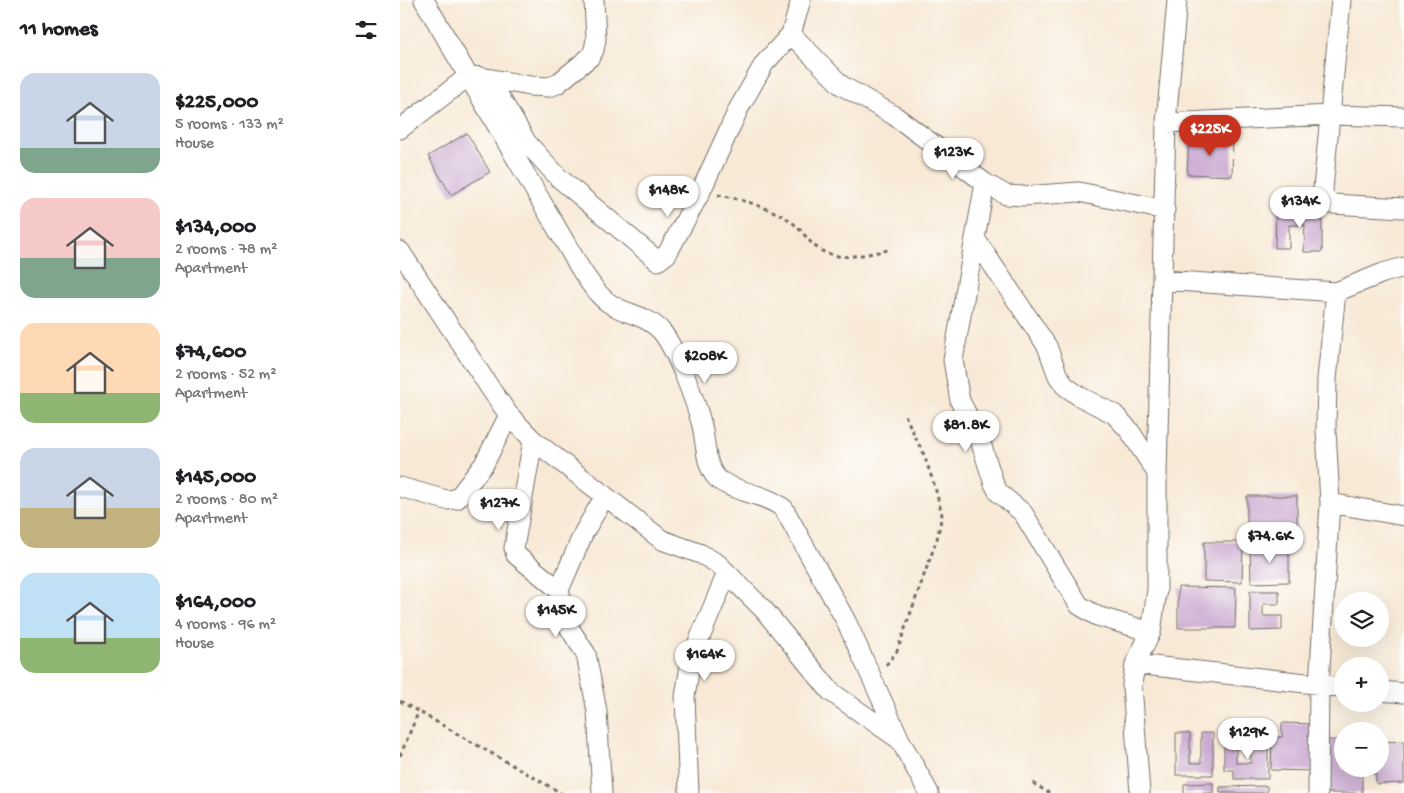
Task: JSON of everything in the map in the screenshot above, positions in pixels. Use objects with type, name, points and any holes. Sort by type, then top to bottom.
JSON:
[{"type":"street","points":[[424,0],[470,75],[537,196],[580,268],[597,292],[609,303],[644,318],[662,331],[674,351],[701,421],[710,466],[716,477],[722,482],[773,501],[784,509],[846,621],[900,740],[929,793]]},
{"type":"street","points":[[400,129],[470,75],[530,86],[550,87],[557,84],[590,57],[594,50],[596,39],[594,0]]},
{"type":"street","points":[[489,79],[527,143],[559,178],[654,259],[662,260],[700,193],[739,108],[764,64],[791,34],[801,0]]},
{"type":"street","points":[[1140,793],[1132,685],[1135,664],[1151,632],[1157,590],[1157,473],[1166,123],[1177,0]]},
{"type":"street","points":[[1341,0],[1323,189],[1327,201],[1331,204],[1404,208]]},
{"type":"street","points":[[791,34],[841,86],[895,116],[985,183],[1014,196],[1079,192],[1165,210]]},
{"type":"street","points":[[1166,123],[1330,115],[1404,117]]},
{"type":"street","points":[[985,183],[953,360],[960,401],[979,437],[994,484],[999,493],[1023,513],[1079,605],[1097,616],[1151,632]]},
{"type":"street","points":[[976,240],[1047,346],[1058,376],[1065,386],[1079,396],[1114,414],[1129,430],[1157,473]]},
{"type":"street","points":[[400,251],[509,415],[533,440],[662,540],[712,559],[764,610],[831,692],[900,740]]},
{"type":"street","points":[[1163,280],[1336,292],[1383,273],[1404,268]]},
{"type":"street","points":[[1318,793],[1319,685],[1330,503],[1326,428],[1328,379],[1336,292]]},
{"type":"street","points":[[400,487],[446,500],[457,500],[484,464],[509,415]]},
{"type":"street","points":[[533,440],[514,548],[516,555],[559,590],[570,629],[586,654],[597,711],[602,793]]},
{"type":"street","points":[[559,590],[584,532],[605,496]]},
{"type":"street","points":[[1330,503],[1404,516]]},
{"type":"street","points":[[704,793],[689,786],[685,698],[691,659],[727,573]]},
{"type":"street","points":[[1135,664],[1334,686]]},
{"type":"street","points":[[1389,692],[1404,693]]},
{"type":"path","points":[[700,193],[727,196],[758,206],[792,222],[811,245],[828,253],[840,256],[888,250]]},
{"type":"path","points":[[870,674],[889,663],[897,651],[937,539],[942,515],[936,487],[924,454],[904,412]]},
{"type":"path","points":[[400,701],[556,792],[561,793]]},
{"type":"path","points":[[400,756],[418,713]]},
{"type":"path","points":[[1033,783],[1049,793]]},
{"type":"building","points":[[467,133],[490,172],[451,195],[428,156]]},
{"type":"building","points":[[1189,137],[1233,139],[1232,176],[1187,174]]},
{"type":"building","points":[[1276,210],[1322,211],[1322,252],[1304,252],[1305,225],[1289,225],[1289,248],[1275,248]]},
{"type":"building","points":[[1247,496],[1297,496],[1297,538],[1247,538]]},
{"type":"building","points":[[1204,542],[1243,542],[1242,582],[1204,581]]},
{"type":"building","points":[[1289,546],[1289,582],[1251,583],[1250,547]]},
{"type":"building","points":[[1178,587],[1236,588],[1235,628],[1178,628]]},
{"type":"building","points":[[1250,591],[1279,591],[1279,604],[1263,604],[1263,616],[1282,616],[1282,630],[1250,631]]},
{"type":"building","points":[[1282,723],[1315,724],[1314,771],[1271,770],[1272,737],[1282,737]]},
{"type":"building","points":[[1176,733],[1190,733],[1190,763],[1201,763],[1201,733],[1213,733],[1213,775],[1176,775]]},
{"type":"building","points":[[1251,739],[1268,739],[1268,779],[1234,779],[1234,770],[1224,770],[1224,740],[1236,740],[1236,763],[1251,763]]},
{"type":"building","points":[[1324,740],[1334,740],[1334,777],[1362,777],[1362,793],[1323,793]]},
{"type":"building","points":[[1404,741],[1404,783],[1376,784],[1376,777],[1389,777],[1389,742]]},
{"type":"building","points":[[1213,783],[1213,793],[1184,793],[1184,784]]},
{"type":"building","points":[[1267,786],[1267,793],[1220,793],[1220,787]]}]
